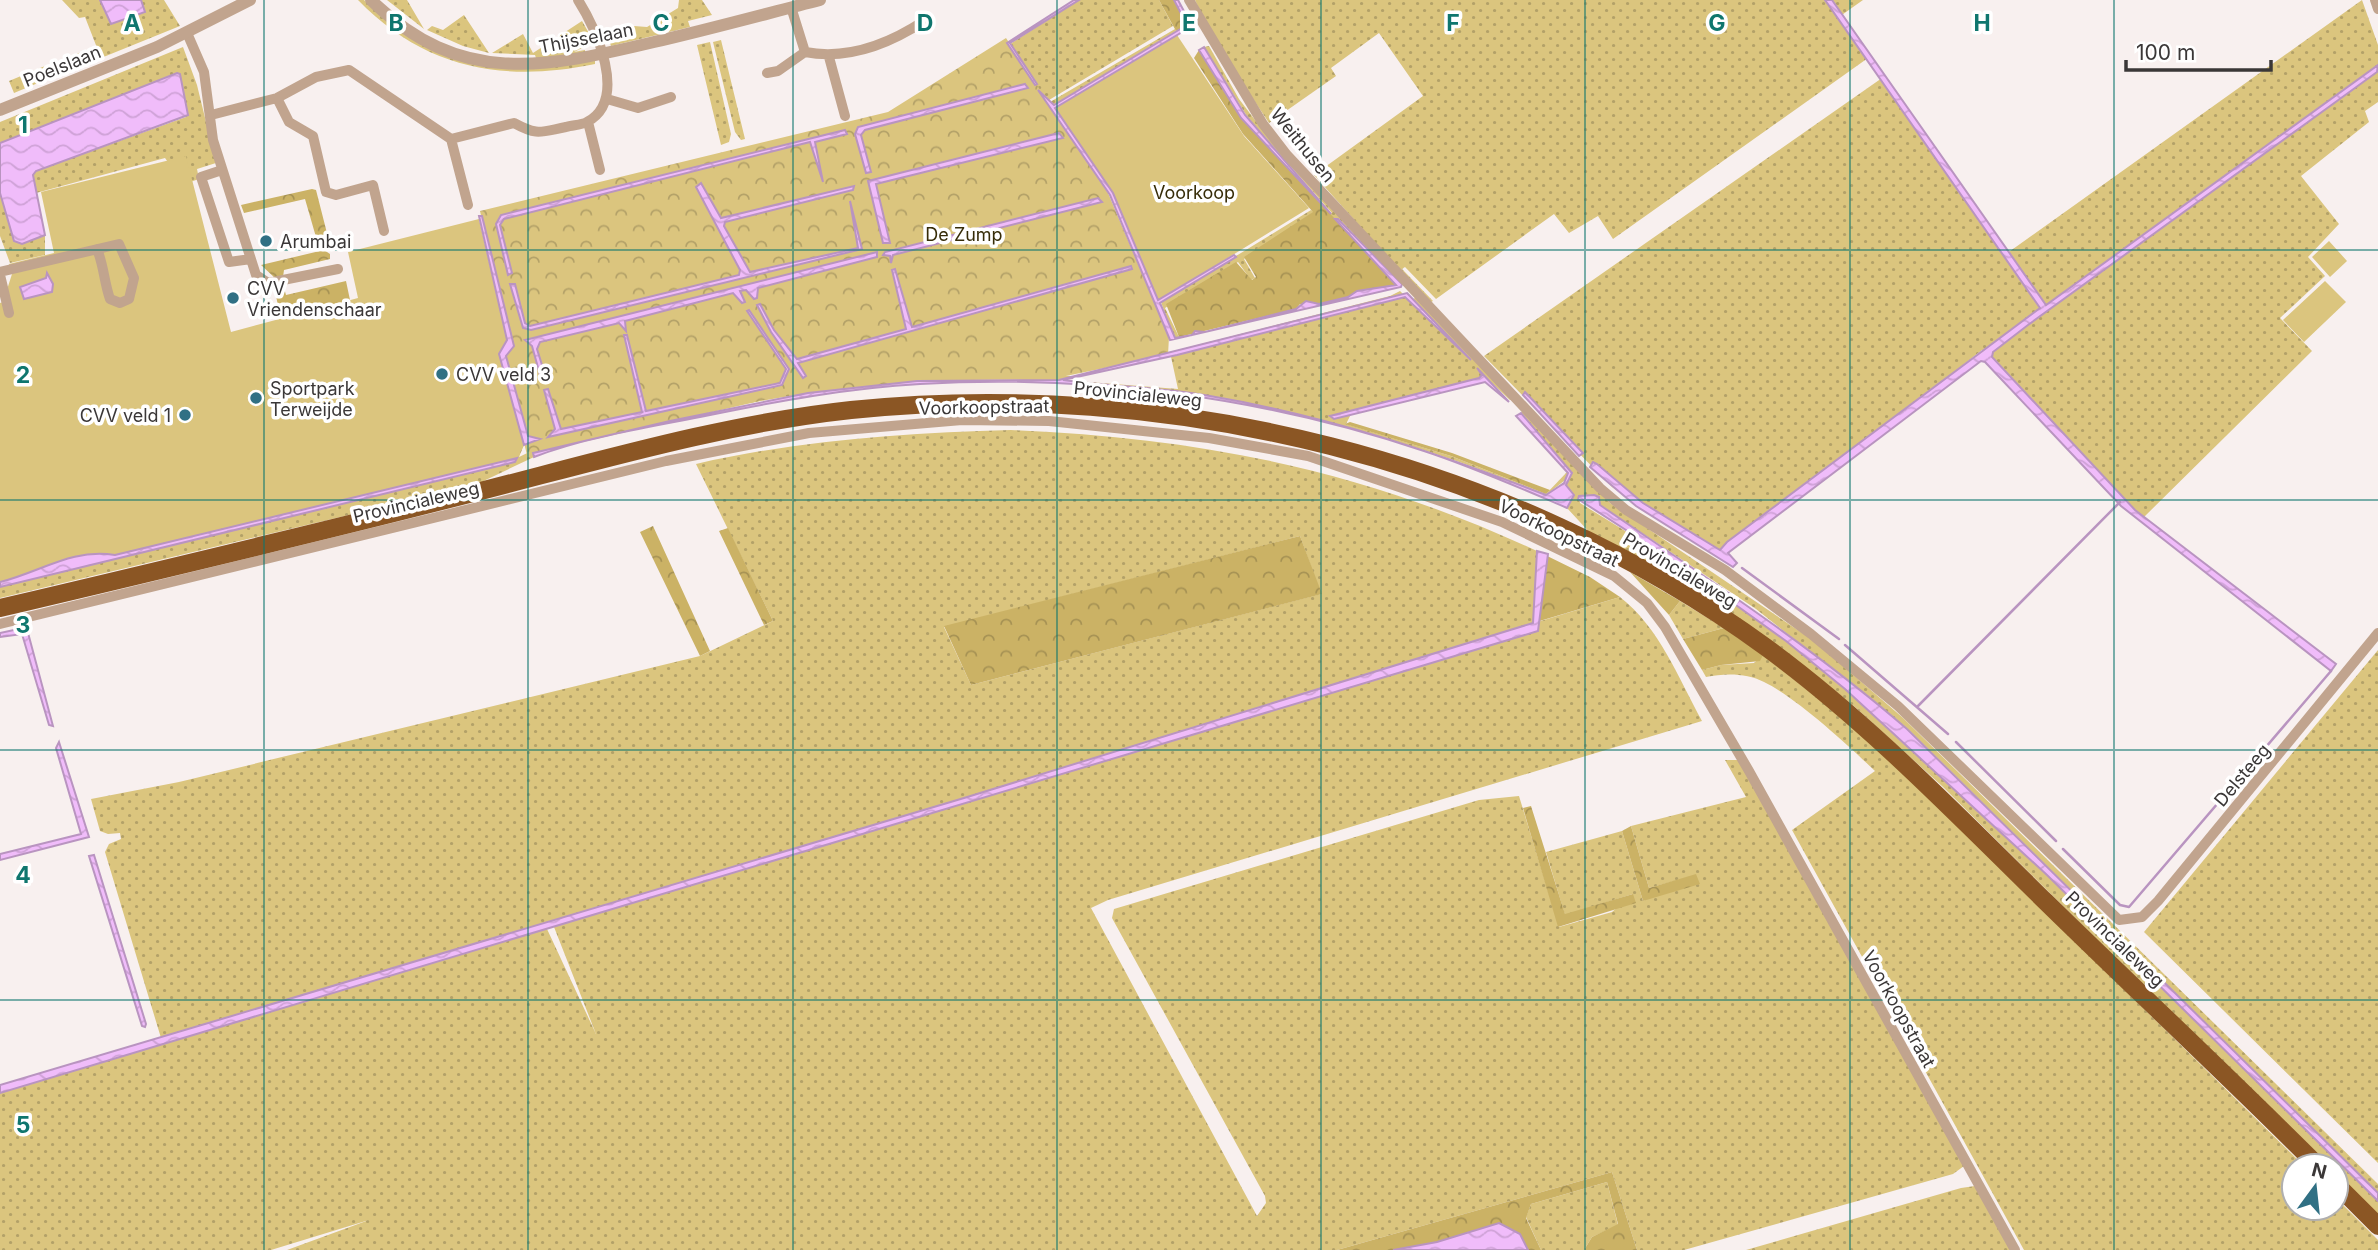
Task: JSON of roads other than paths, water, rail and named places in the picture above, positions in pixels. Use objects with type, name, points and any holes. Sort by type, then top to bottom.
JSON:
[{"type":"highway","name":"Provincialeweg","points":[[0,608],[686,439],[832,413],[946,404],[1051,406],[1275,431],[1417,471],[1508,506],[1602,549],[1668,584],[1764,646],[1840,706],[2202,1051],[2304,1152]]},
{"type":"highway","points":[[2350,1198],[2378,1226]]},
{"type":"street","name":"Poelslaan","points":[[0,110],[187,33],[250,0]]},
{"type":"street","name":"Thijsselaan","points":[[371,0],[419,37],[472,59],[538,66],[601,55],[820,0]]},
{"type":"street","points":[[450,139],[514,123],[533,133],[588,122],[607,99],[609,89],[601,55],[600,36],[578,0]]},
{"type":"street","name":"Weithusen","points":[[1189,0],[1264,124],[1287,155],[1600,488],[1626,510],[1725,570],[1811,634],[1888,698],[2119,920]]},
{"type":"street","points":[[2375,0],[2378,9]]},
{"type":"street","points":[[791,7],[805,52]]},
{"type":"street","points":[[767,73],[778,71],[805,52],[829,57],[896,40],[924,22]]},
{"type":"street","points":[[187,33],[202,64],[213,139],[256,275],[268,283],[338,269]]},
{"type":"street","points":[[829,57],[845,116]]},
{"type":"street","points":[[211,116],[277,98],[316,77],[349,70],[450,139],[468,205]]},
{"type":"street","points":[[607,99],[638,108],[671,97]]},
{"type":"street","points":[[277,98],[289,122],[313,136],[326,192],[336,195],[373,185],[384,231]]},
{"type":"street","points":[[588,122],[600,170]]},
{"type":"street","points":[[222,170],[201,177],[205,194],[229,262],[251,259]]},
{"type":"street","points":[[9,313],[0,273],[97,249],[119,244],[134,278],[129,299],[120,303],[110,299],[106,286],[106,269],[97,249]]},
{"type":"street","name":"Voorkoopstraat","points":[[844,429],[962,420],[1049,421],[1209,438],[1308,456],[1502,522],[1614,576],[1647,603],[1665,627],[1749,771],[2015,1250]]},
{"type":"street","name":"Provincialeweg","points":[[0,624],[666,461],[809,433],[844,429]]},
{"type":"street","name":"Delsteeg","points":[[2119,920],[2143,917],[2158,901],[2378,633]]},
{"type":"water","points":[[100,0],[141,0],[145,12],[111,24]]},
{"type":"water","points":[[1074,0],[1079,0],[1010,43],[1037,84],[1035,85],[1007,43]]},
{"type":"water","points":[[1174,0],[1178,0],[1193,28],[1055,108],[1113,193],[1158,300],[1234,255],[1236,257],[1160,303],[1175,338],[1191,335],[1170,340],[1110,195],[1038,90],[1054,105],[1187,25]]},
{"type":"water","points":[[1825,0],[1832,0],[2046,305],[2378,65],[2377,72],[2028,325],[1993,352],[1992,357],[2135,510],[2336,664],[2331,671],[2121,506],[1985,362],[1981,361],[1728,553],[1737,563],[1733,567],[1636,506],[1590,467],[1593,462],[1597,464],[1643,503],[1720,550],[1727,542],[2040,308]]},
{"type":"water","points":[[1204,47],[1245,115],[1331,214],[1241,118],[1199,50]]},
{"type":"water","points":[[180,74],[188,115],[36,171],[33,175],[45,235],[22,244],[14,241],[0,193],[0,143]]},
{"type":"water","points":[[1025,84],[1028,88],[865,130],[861,135],[871,172],[866,173],[855,134],[858,127]]},
{"type":"water","points":[[845,130],[847,134],[815,142],[823,182],[810,142],[504,219],[500,225],[512,273],[508,275],[496,224],[501,215]]},
{"type":"water","points":[[1059,133],[1063,138],[876,184],[890,243],[883,243],[868,181]]},
{"type":"water","points":[[701,183],[721,218],[854,186],[853,190],[725,222],[724,226],[750,272],[858,248],[850,201],[862,249],[531,330],[523,328],[510,284],[515,284],[525,323],[530,326],[739,275],[740,270],[696,187]]},
{"type":"water","points":[[1098,198],[1102,202],[893,255],[891,263],[890,256],[883,255],[885,252]]},
{"type":"water","points":[[479,216],[482,216],[514,346],[506,356],[528,436],[540,439],[524,445],[499,354],[507,340]]},
{"type":"water","points":[[1335,219],[1402,284],[1401,287],[1206,332],[1296,309],[1306,301],[1319,304],[1348,297],[1357,291],[1396,285]]},
{"type":"water","points":[[877,252],[877,257],[758,288],[757,298],[754,299],[746,290],[740,291],[745,302],[742,303],[733,293],[625,321],[626,331],[619,323],[540,342],[537,349],[547,381],[542,382],[532,346],[525,340]]},
{"type":"water","points":[[1131,266],[1132,269],[798,363],[806,376],[803,378],[771,332],[757,305],[760,304],[774,330],[797,359],[906,329],[892,270],[895,269],[912,327]]},
{"type":"water","points":[[47,273],[53,284],[52,292],[24,299],[20,287],[46,278]]},
{"type":"water","points":[[1407,293],[1471,360],[1405,297],[1177,355],[1063,380],[1192,393],[1297,414],[1422,450],[1463,464],[1546,495],[1564,483],[1568,473],[1516,416],[1521,413],[1572,473],[1566,485],[1574,495],[1567,508],[1442,457],[1301,416],[1175,393],[1048,383],[920,384],[867,389],[762,405],[603,437],[808,393],[917,381],[1059,380]]},
{"type":"water","points":[[749,310],[789,369],[782,385],[548,437],[555,429],[544,390],[548,389],[561,429],[642,412],[624,335],[627,335],[646,411],[780,383],[786,369],[747,311]]},
{"type":"water","points":[[1477,368],[1509,402],[1485,382],[1334,419],[1330,416],[1479,378],[1482,375]]},
{"type":"water","points":[[1525,392],[1583,453],[1579,456],[1523,395]]},
{"type":"water","points":[[597,438],[555,450],[534,457],[533,453]]},
{"type":"water","points":[[517,458],[515,462],[0,587],[0,582],[70,558],[115,555]]},
{"type":"water","points":[[1579,496],[1599,497],[1600,505],[1795,640],[1907,729],[2336,1152],[2328,1152],[2047,875],[1845,689],[1786,641],[1683,567],[1578,499]]},
{"type":"water","points":[[1537,551],[1548,554],[1538,631],[0,1093],[0,1085],[964,798],[1533,623]]},
{"type":"water","points":[[27,629],[53,726],[49,725],[22,634],[0,637],[0,633]]},
{"type":"water","points":[[59,742],[89,837],[0,860],[0,854],[81,834],[56,748]]},
{"type":"water","points":[[94,855],[145,1027],[142,1026],[89,856]]},
{"type":"water","points":[[2350,1165],[2378,1193],[2378,1201],[2350,1173]]},
{"type":"water","points":[[1499,1223],[1520,1234],[1528,1250],[1393,1250],[1437,1242]]},
{"type":"waterway","points":[[1918,706],[2120,502]]},
{"type":"waterway","points":[[1742,568],[1839,639]]},
{"type":"waterway","points":[[1845,645],[1948,734]]},
{"type":"waterway","points":[[2063,849],[2120,905],[2129,907],[2331,671]]},
{"type":"waterway","points":[[1956,742],[2056,841]]},
{"type":"place","name":"Arumbai","points":[[266,241]]},
{"type":"place","name":"CVV Vriendenschaar","points":[[233,298]]},
{"type":"place","name":"CVV veld 3","points":[[442,374]]},
{"type":"place","name":"Sportpark Terweijde","points":[[256,398]]},
{"type":"place","name":"CVV veld 1","points":[[185,415]]},
{"type":"park label","name":"Voorkoop","points":[[1194,192]]},
{"type":"park label","name":"De Zump","points":[[964,234]]}]
